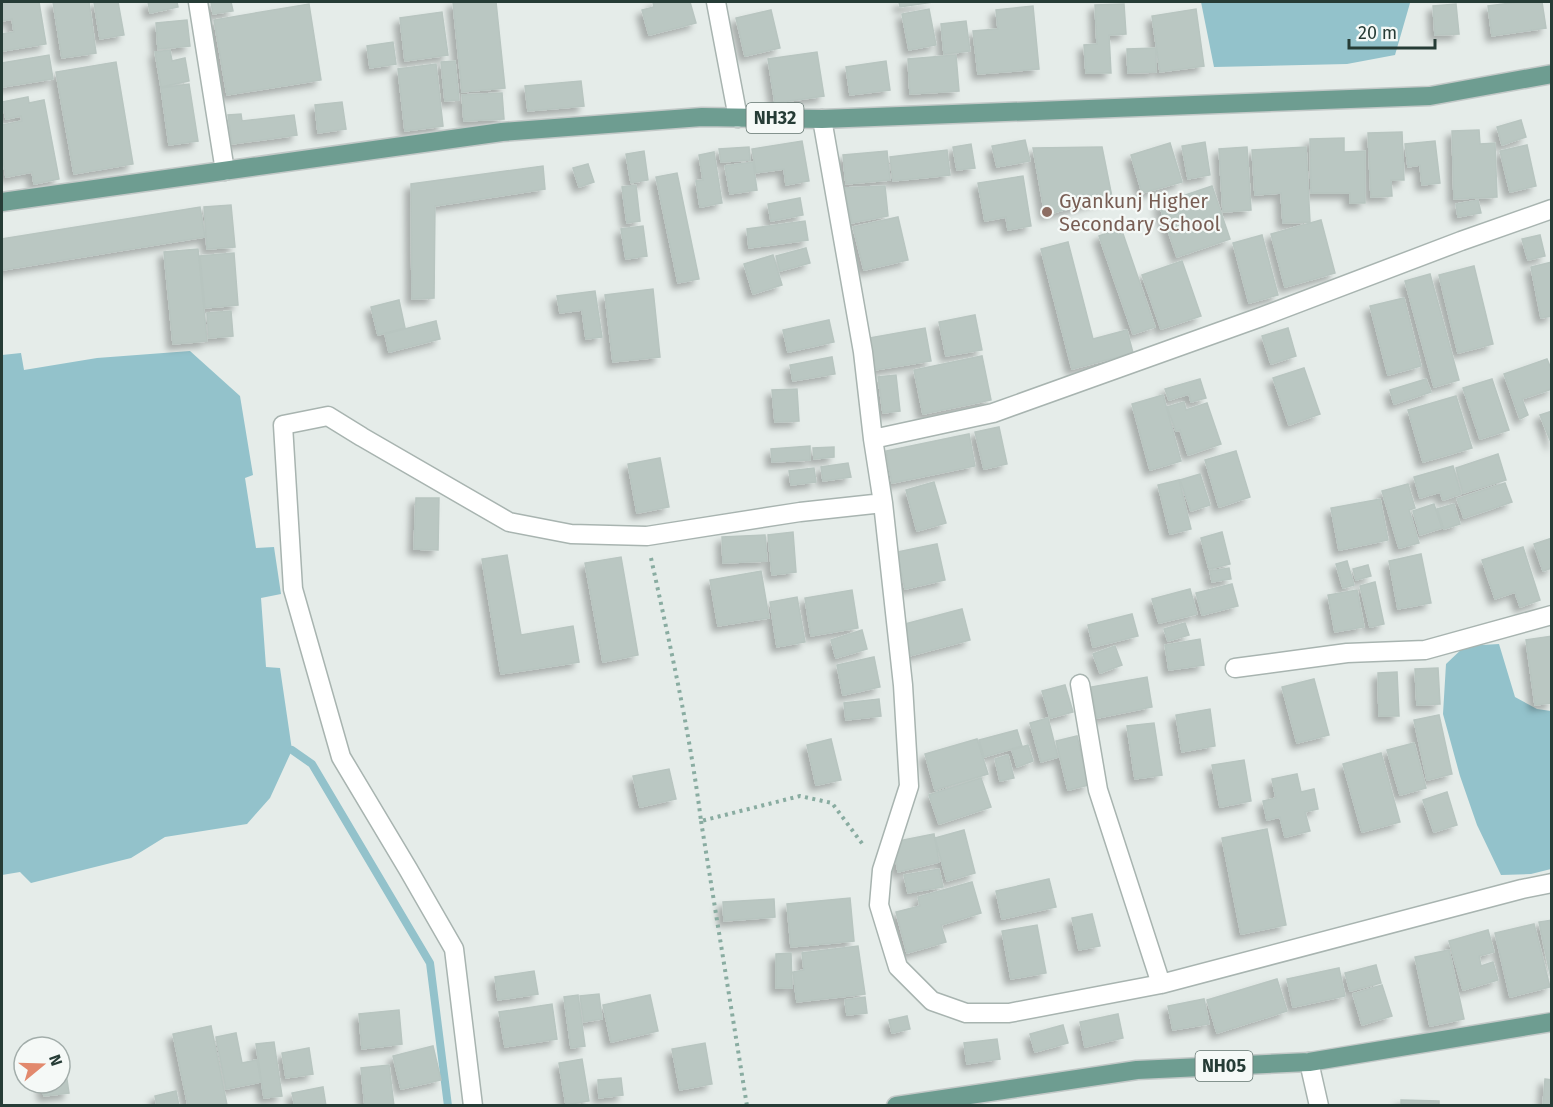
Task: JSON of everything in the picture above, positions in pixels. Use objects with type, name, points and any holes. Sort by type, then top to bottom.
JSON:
[{"type":"main road","name":"NH32","points":[[2,202],[502,132],[702,117],[822,119],[1430,96],[1551,74]]},
{"type":"main road","name":"NH05","points":[[896,1106],[1137,1070],[1309,1062],[1551,1022]]},
{"type":"street","points":[[198,2],[225,171]]},
{"type":"street","points":[[716,2],[738,118]]},
{"type":"street","points":[[822,119],[863,352],[883,503],[903,685],[909,786],[882,870],[879,905],[898,967],[932,1001],[966,1013],[1009,1013],[1161,984],[1551,883]]},
{"type":"street","points":[[873,439],[993,412],[1261,317],[1551,209]]},
{"type":"street","points":[[473,1106],[454,949],[341,757],[293,589],[283,425],[328,416],[509,522],[571,534],[647,536],[800,512],[883,503]]},
{"type":"street","points":[[1235,668],[1347,653],[1425,650],[1551,615]]},
{"type":"street","points":[[1080,684],[1098,790],[1161,984]]},
{"type":"street","points":[[1309,1062],[1319,1106]]},
{"type":"path","points":[[647,536],[698,794],[747,1106]]},
{"type":"path","points":[[701,821],[800,796],[832,803],[882,870]]},
{"type":"water","points":[[1201,2],[1410,3],[1395,55],[1347,64],[1214,67]]},
{"type":"water","points":[[190,351],[240,396],[253,475],[245,478],[256,548],[274,547],[281,594],[261,598],[266,667],[280,668],[292,750],[270,798],[247,824],[165,837],[131,858],[31,883],[20,872],[2,875],[2,355],[21,353],[24,370],[97,358]]},
{"type":"water","points":[[1499,644],[1515,697],[1537,709],[1551,711],[1551,869],[1531,874],[1501,875],[1477,825],[1460,776],[1443,714],[1446,664],[1465,646]]},
{"type":"building","points":[[2,2],[39,2],[46,44],[2,51],[2,34],[14,32],[12,19],[2,21]]},
{"type":"building","points":[[53,2],[89,2],[96,53],[62,58]]},
{"type":"building","points":[[94,2],[118,2],[124,35],[100,39]]},
{"type":"building","points":[[148,2],[177,2],[178,7],[150,13]]},
{"type":"building","points":[[211,2],[231,2],[233,11],[213,14]]},
{"type":"building","points":[[453,2],[496,2],[505,88],[462,92]]},
{"type":"building","points":[[653,2],[690,2],[696,23],[649,35],[642,10],[654,7]]},
{"type":"building","points":[[899,2],[933,2],[900,7]]},
{"type":"building","points":[[1542,2],[1546,28],[1492,36],[1488,6]]},
{"type":"building","points":[[309,4],[321,80],[227,95],[214,20]]},
{"type":"building","points":[[1124,4],[1126,34],[1109,35],[1111,73],[1086,73],[1084,45],[1097,44],[1095,5]]},
{"type":"building","points":[[1456,4],[1459,34],[1435,35],[1433,6]]},
{"type":"building","points":[[1033,6],[1039,69],[978,74],[973,31],[998,29],[996,10]]},
{"type":"building","points":[[929,9],[936,45],[909,50],[902,14]]},
{"type":"building","points":[[1196,9],[1204,66],[1160,72],[1152,16]]},
{"type":"building","points":[[771,10],[780,48],[745,56],[736,18]]},
{"type":"building","points":[[442,12],[448,55],[405,61],[400,18]]},
{"type":"building","points":[[187,20],[190,46],[158,49],[156,23]]},
{"type":"building","points":[[966,21],[970,51],[944,54],[941,24]]},
{"type":"building","points":[[393,42],[396,64],[370,68],[367,46]]},
{"type":"building","points":[[1156,48],[1156,72],[1128,73],[1127,49]]},
{"type":"building","points":[[170,50],[172,61],[185,58],[189,81],[161,87],[155,52]]},
{"type":"building","points":[[817,52],[824,96],[775,103],[768,59]]},
{"type":"building","points":[[49,55],[53,79],[2,87],[2,63]]},
{"type":"building","points":[[956,55],[959,91],[910,94],[908,59]]},
{"type":"building","points":[[455,61],[459,100],[445,101],[441,62]]},
{"type":"building","points":[[886,61],[890,90],[850,95],[846,67]]},
{"type":"building","points":[[116,62],[133,164],[74,174],[56,72]]},
{"type":"building","points":[[436,64],[443,126],[405,131],[398,69]]},
{"type":"building","points":[[581,81],[584,106],[528,111],[525,86]]},
{"type":"building","points":[[189,84],[198,141],[169,145],[161,88]]},
{"type":"building","points":[[502,93],[504,119],[464,121],[462,95]]},
{"type":"building","points":[[28,97],[29,103],[44,100],[59,179],[34,184],[32,172],[6,177],[2,155],[2,125],[22,121],[21,116],[6,119],[2,102]]},
{"type":"building","points":[[342,102],[346,129],[318,133],[315,105]]},
{"type":"building","points":[[241,114],[242,121],[294,115],[297,135],[232,144],[228,115]]},
{"type":"building","points":[[1521,120],[1526,137],[1502,145],[1497,127]]},
{"type":"building","points":[[1479,130],[1480,144],[1495,143],[1497,197],[1454,199],[1452,131]]},
{"type":"building","points":[[1402,132],[1404,180],[1391,180],[1392,196],[1371,197],[1368,133]]},
{"type":"building","points":[[1344,138],[1344,152],[1365,151],[1365,203],[1350,203],[1350,193],[1311,193],[1310,139]]},
{"type":"building","points":[[1025,140],[1030,161],[997,167],[992,146]]},
{"type":"building","points":[[802,141],[809,181],[786,185],[784,169],[756,173],[752,149]]},
{"type":"building","points":[[1435,141],[1440,183],[1422,185],[1420,165],[1408,167],[1405,144]]},
{"type":"building","points":[[1205,142],[1210,175],[1188,179],[1182,146]]},
{"type":"building","points":[[1170,143],[1182,182],[1142,193],[1131,155]]},
{"type":"building","points":[[971,144],[975,168],[957,170],[953,147]]},
{"type":"building","points":[[1527,145],[1536,186],[1510,192],[1500,151]]},
{"type":"building","points":[[749,147],[750,160],[721,162],[719,149]]},
{"type":"building","points":[[1102,147],[1112,197],[1045,215],[1033,148]]},
{"type":"building","points":[[1247,147],[1251,210],[1223,212],[1219,149]]},
{"type":"building","points":[[1306,147],[1310,222],[1283,223],[1281,193],[1255,195],[1252,150]]},
{"type":"building","points":[[947,150],[950,175],[893,181],[890,157]]},
{"type":"building","points":[[644,151],[648,180],[631,183],[626,154]]},
{"type":"building","points":[[887,151],[890,180],[846,184],[843,155]]},
{"type":"building","points":[[714,152],[722,203],[700,207],[696,181],[703,180],[699,155]]},
{"type":"building","points":[[753,162],[757,190],[730,194],[725,166]]},
{"type":"building","points":[[588,164],[594,182],[579,187],[573,168]]},
{"type":"building","points":[[543,166],[545,189],[435,206],[434,298],[412,299],[411,184]]},
{"type":"building","points":[[677,173],[699,279],[678,283],[656,177]]},
{"type":"building","points":[[1023,176],[1031,226],[1008,230],[1006,217],[985,221],[978,183]]},
{"type":"building","points":[[636,185],[640,221],[627,223],[622,187]]},
{"type":"building","points":[[885,186],[888,216],[852,223],[844,188]]},
{"type":"building","points":[[1212,186],[1230,239],[1177,257],[1159,204]]},
{"type":"building","points":[[800,198],[803,215],[771,221],[768,204]]},
{"type":"building","points":[[1478,200],[1481,213],[1458,217],[1456,204]]},
{"type":"building","points":[[231,205],[235,247],[207,249],[204,207]]},
{"type":"building","points":[[200,207],[205,237],[2,270],[2,239]]},
{"type":"building","points":[[898,217],[908,260],[864,270],[853,227]]},
{"type":"building","points":[[1321,220],[1335,273],[1285,287],[1271,234]]},
{"type":"building","points":[[805,221],[808,240],[749,248],[747,229]]},
{"type":"building","points":[[643,226],[647,256],[626,259],[621,229]]},
{"type":"building","points":[[1121,228],[1155,327],[1133,334],[1099,236]]},
{"type":"building","points":[[1262,235],[1278,295],[1249,303],[1233,243]]},
{"type":"building","points":[[1540,235],[1545,256],[1528,260],[1522,239]]},
{"type":"building","points":[[1068,242],[1093,339],[1127,330],[1133,353],[1072,369],[1041,249]]},
{"type":"building","points":[[806,248],[810,263],[780,271],[776,256]]},
{"type":"building","points":[[198,249],[207,341],[173,344],[164,252]]},
{"type":"building","points":[[234,253],[238,305],[205,308],[200,256]]},
{"type":"building","points":[[773,255],[782,285],[753,294],[744,264]]},
{"type":"building","points":[[1182,261],[1201,316],[1161,329],[1142,275]]},
{"type":"building","points":[[1552,262],[1552,316],[1541,318],[1531,267]]},
{"type":"building","points":[[1474,266],[1493,344],[1458,353],[1439,275]]},
{"type":"building","points":[[1430,274],[1459,380],[1434,387],[1405,281]]},
{"type":"building","points":[[653,289],[660,357],[613,362],[605,295]]},
{"type":"building","points":[[595,291],[602,337],[586,339],[582,310],[560,313],[557,296]]},
{"type":"building","points":[[1404,298],[1421,366],[1388,375],[1370,306]]},
{"type":"building","points":[[399,300],[405,328],[378,335],[371,307]]},
{"type":"building","points":[[231,311],[233,336],[209,338],[207,313]]},
{"type":"building","points":[[975,315],[982,350],[946,356],[939,322]]},
{"type":"building","points":[[829,320],[834,342],[788,352],[783,330]]},
{"type":"building","points":[[436,321],[440,339],[389,352],[385,334]]},
{"type":"building","points":[[925,328],[931,361],[875,370],[869,338]]},
{"type":"building","points":[[1288,328],[1296,356],[1271,364],[1262,336]]},
{"type":"building","points":[[982,356],[991,400],[923,414],[914,370]]},
{"type":"building","points":[[832,357],[835,374],[793,381],[790,365]]},
{"type":"building","points":[[1547,359],[1552,371],[1552,389],[1522,399],[1528,415],[1520,419],[1504,374]]},
{"type":"building","points":[[1304,368],[1320,414],[1289,425],[1273,378]]},
{"type":"building","points":[[896,375],[900,411],[883,413],[878,377]]},
{"type":"building","points":[[1200,379],[1206,398],[1191,402],[1189,394],[1169,400],[1165,389]]},
{"type":"building","points":[[1426,379],[1431,392],[1394,404],[1390,390]]},
{"type":"building","points":[[1492,379],[1509,430],[1480,439],[1463,388]]},
{"type":"building","points":[[797,389],[799,421],[775,422],[772,390]]},
{"type":"building","points":[[1163,395],[1181,461],[1150,470],[1132,404]]},
{"type":"building","points":[[1456,396],[1472,448],[1423,462],[1408,410]]},
{"type":"building","points":[[1184,402],[1186,410],[1207,403],[1221,444],[1188,455],[1180,430],[1176,431],[1167,407]]},
{"type":"building","points":[[1552,411],[1552,445],[1540,415]]},
{"type":"building","points":[[999,427],[1007,464],[984,469],[975,432]]},
{"type":"building","points":[[969,434],[975,466],[892,483],[886,451]]},
{"type":"building","points":[[810,446],[810,460],[772,462],[771,449]]},
{"type":"building","points":[[834,447],[834,457],[814,459],[813,448]]},
{"type":"building","points":[[1236,451],[1250,497],[1219,507],[1205,460]]},
{"type":"building","points":[[1498,454],[1506,480],[1463,493],[1456,468]]},
{"type":"building","points":[[660,458],[669,507],[637,513],[628,464]]},
{"type":"building","points":[[848,463],[851,477],[823,481],[821,467]]},
{"type":"building","points":[[1453,466],[1461,494],[1443,500],[1440,492],[1420,498],[1414,477]]},
{"type":"building","points":[[814,468],[816,482],[791,485],[789,471]]},
{"type":"building","points":[[1200,474],[1210,505],[1191,511],[1180,480]]},
{"type":"building","points":[[1179,480],[1191,529],[1170,534],[1158,485]]},
{"type":"building","points":[[934,482],[946,523],[917,531],[906,490]]},
{"type":"building","points":[[1505,483],[1512,502],[1464,518],[1457,499]]},
{"type":"building","points":[[1408,484],[1415,508],[1409,510],[1419,543],[1399,548],[1382,491]]},
{"type":"building","points":[[416,498],[439,498],[438,550],[414,549]]},
{"type":"building","points":[[1380,499],[1388,540],[1339,550],[1331,508]]},
{"type":"building","points":[[1434,504],[1442,528],[1420,535],[1413,511]]},
{"type":"building","points":[[1454,504],[1460,524],[1444,529],[1437,509]]},
{"type":"building","points":[[793,532],[796,572],[772,575],[768,535]]},
{"type":"building","points":[[1222,532],[1230,564],[1209,569],[1201,538]]},
{"type":"building","points":[[765,535],[767,561],[723,563],[722,537]]},
{"type":"building","points":[[1552,538],[1552,568],[1543,571],[1534,544]]},
{"type":"building","points":[[937,544],[945,580],[905,589],[897,552]]},
{"type":"building","points":[[1523,547],[1540,600],[1520,607],[1515,592],[1495,599],[1482,560]]},
{"type":"building","points":[[1421,554],[1431,603],[1398,609],[1389,561]]},
{"type":"building","points":[[507,555],[521,635],[573,626],[579,662],[501,674],[482,559]]},
{"type":"building","points":[[621,557],[638,655],[603,662],[585,563]]},
{"type":"building","points":[[1347,561],[1354,585],[1343,588],[1336,564]]},
{"type":"building","points":[[1368,565],[1371,576],[1356,580],[1353,569]]},
{"type":"building","points":[[1229,568],[1231,579],[1212,582],[1210,571]]},
{"type":"building","points":[[761,571],[769,618],[718,626],[710,580]]},
{"type":"building","points":[[1375,582],[1384,624],[1370,627],[1360,586]]},
{"type":"building","points":[[1232,584],[1238,606],[1202,615],[1196,593]]},
{"type":"building","points":[[1190,589],[1197,614],[1159,623],[1152,599]]},
{"type":"building","points":[[852,590],[858,628],[811,636],[805,598]]},
{"type":"building","points":[[1357,590],[1364,627],[1335,632],[1328,595]]},
{"type":"building","points":[[797,597],[805,642],[777,647],[770,602]]},
{"type":"building","points":[[962,609],[970,640],[909,656],[901,625]]},
{"type":"building","points":[[1132,614],[1138,636],[1093,647],[1088,625]]},
{"type":"building","points":[[1185,623],[1189,635],[1168,641],[1164,629]]},
{"type":"building","points":[[862,630],[867,649],[836,658],[831,640]]},
{"type":"building","points":[[1552,636],[1552,703],[1535,705],[1526,640]]},
{"type":"building","points":[[1200,639],[1204,665],[1169,670],[1165,645]]},
{"type":"building","points":[[1115,646],[1122,665],[1100,673],[1093,654]]},
{"type":"building","points":[[874,657],[880,687],[843,695],[837,665]]},
{"type":"building","points":[[1438,668],[1440,704],[1417,705],[1415,669]]},
{"type":"building","points":[[1397,672],[1399,716],[1379,716],[1378,673]]},
{"type":"building","points":[[1147,677],[1152,707],[1097,718],[1091,687]]},
{"type":"building","points":[[1314,679],[1329,735],[1297,743],[1282,687]]},
{"type":"building","points":[[1065,685],[1073,712],[1050,718],[1042,691]]},
{"type":"building","points":[[879,699],[881,716],[846,720],[844,703]]},
{"type":"building","points":[[1210,709],[1215,746],[1182,752],[1176,715]]},
{"type":"building","points":[[1439,715],[1452,774],[1427,780],[1414,720]]},
{"type":"building","points":[[1048,718],[1058,757],[1041,762],[1030,723]]},
{"type":"building","points":[[1154,723],[1162,775],[1135,779],[1127,726]]},
{"type":"building","points":[[1017,730],[1022,746],[984,757],[979,740]]},
{"type":"building","points":[[1077,736],[1089,785],[1068,790],[1056,741]]},
{"type":"building","points":[[831,739],[841,780],[816,785],[807,745]]},
{"type":"building","points":[[977,739],[988,774],[935,790],[925,754]]},
{"type":"building","points":[[1414,743],[1426,788],[1400,795],[1387,750]]},
{"type":"building","points":[[1028,745],[1033,761],[1017,767],[1012,750]]},
{"type":"building","points":[[1381,753],[1400,822],[1362,832],[1343,764]]},
{"type":"building","points":[[1008,755],[1014,778],[1000,781],[995,759]]},
{"type":"building","points":[[1244,760],[1251,801],[1220,807],[1212,765]]},
{"type":"building","points":[[669,769],[676,799],[640,807],[633,776]]},
{"type":"building","points":[[1297,774],[1301,792],[1314,789],[1318,809],[1305,812],[1310,831],[1285,837],[1280,817],[1267,820],[1263,801],[1276,798],[1272,779]]},
{"type":"building","points":[[981,778],[991,807],[939,824],[929,795]]},
{"type":"building","points":[[1447,792],[1457,825],[1434,832],[1423,800]]},
{"type":"building","points":[[1267,829],[1286,925],[1241,934],[1222,838]]},
{"type":"building","points":[[964,830],[975,873],[947,881],[935,838]]},
{"type":"building","points":[[934,834],[939,862],[898,872],[893,842]]},
{"type":"building","points":[[939,869],[943,887],[908,893],[904,875]]},
{"type":"building","points":[[1049,879],[1056,907],[1002,919],[996,891]]},
{"type":"building","points":[[972,882],[981,913],[941,925],[946,942],[907,953],[896,912],[920,906],[918,897]]},
{"type":"building","points":[[850,898],[854,941],[791,947],[787,904]]},
{"type":"building","points":[[774,899],[775,917],[724,921],[723,902]]},
{"type":"building","points":[[1092,914],[1100,946],[1079,950],[1072,918]]},
{"type":"building","points":[[1552,920],[1552,983],[1539,922]]},
{"type":"building","points":[[1534,924],[1550,987],[1510,997],[1495,933]]},
{"type":"building","points":[[1037,925],[1046,973],[1011,979],[1002,931]]},
{"type":"building","points":[[1488,930],[1494,952],[1479,956],[1481,966],[1493,962],[1498,980],[1463,990],[1449,941]]},
{"type":"building","points":[[858,946],[865,994],[797,1002],[793,972],[804,970],[802,953]]},
{"type":"building","points":[[1449,950],[1464,1019],[1430,1026],[1415,957]]},
{"type":"building","points":[[791,953],[792,988],[776,988],[776,954]]},
{"type":"building","points":[[1376,965],[1381,983],[1350,991],[1345,973]]},
{"type":"building","points":[[1339,968],[1345,996],[1293,1007],[1287,979]]},
{"type":"building","points":[[534,971],[538,994],[498,1000],[495,977]]},
{"type":"building","points":[[1277,979],[1287,1011],[1217,1033],[1207,1000]]},
{"type":"building","points":[[1382,985],[1392,1016],[1362,1025],[1353,994]]},
{"type":"building","points":[[599,994],[602,1019],[584,1022],[580,996]]},
{"type":"building","points":[[578,995],[585,1046],[571,1048],[564,997]]},
{"type":"building","points":[[650,995],[658,1031],[611,1042],[603,1005]]},
{"type":"building","points":[[865,997],[867,1013],[847,1015],[845,1000]]},
{"type":"building","points":[[1204,999],[1209,1024],[1173,1030],[1168,1006]]},
{"type":"building","points":[[552,1004],[557,1039],[505,1047],[499,1012]]},
{"type":"building","points":[[399,1010],[402,1044],[362,1049],[359,1014]]},
{"type":"building","points":[[1118,1014],[1123,1038],[1085,1047],[1080,1022]]},
{"type":"building","points":[[907,1016],[910,1029],[892,1033],[889,1020]]},
{"type":"building","points":[[1063,1025],[1068,1043],[1035,1052],[1030,1034]]},
{"type":"building","points":[[211,1026],[227,1105],[188,1106],[173,1034]]},
{"type":"building","points":[[236,1033],[242,1063],[257,1060],[261,1082],[226,1089],[216,1037]]},
{"type":"building","points":[[997,1039],[1000,1059],[967,1064],[964,1043]]},
{"type":"building","points":[[274,1042],[282,1096],[264,1098],[256,1044]]},
{"type":"building","points":[[705,1043],[712,1084],[680,1090],[672,1049]]},
{"type":"building","points":[[433,1046],[441,1080],[401,1089],[393,1056]]},
{"type":"building","points":[[309,1048],[313,1074],[286,1078],[282,1053]]},
{"type":"building","points":[[582,1059],[589,1101],[566,1105],[559,1063]]},
{"type":"building","points":[[389,1065],[394,1106],[365,1106],[361,1068]]},
{"type":"building","points":[[621,1078],[623,1095],[599,1098],[598,1080]]},
{"type":"building","points":[[1545,1079],[1552,1080],[1552,1106],[1543,1106]]},
{"type":"building","points":[[323,1087],[326,1106],[295,1106],[292,1093]]},
{"type":"building","points":[[176,1091],[179,1106],[157,1106],[155,1096]]},
{"type":"building","points":[[1401,1100],[1439,1101],[1439,1106],[1401,1106]]},
{"type":"waterway","points":[[292,750],[312,764],[430,963],[448,1106]]},
{"type":"place","name":"Gyankunj Higher Secondary School","points":[[1047,212]]}]
